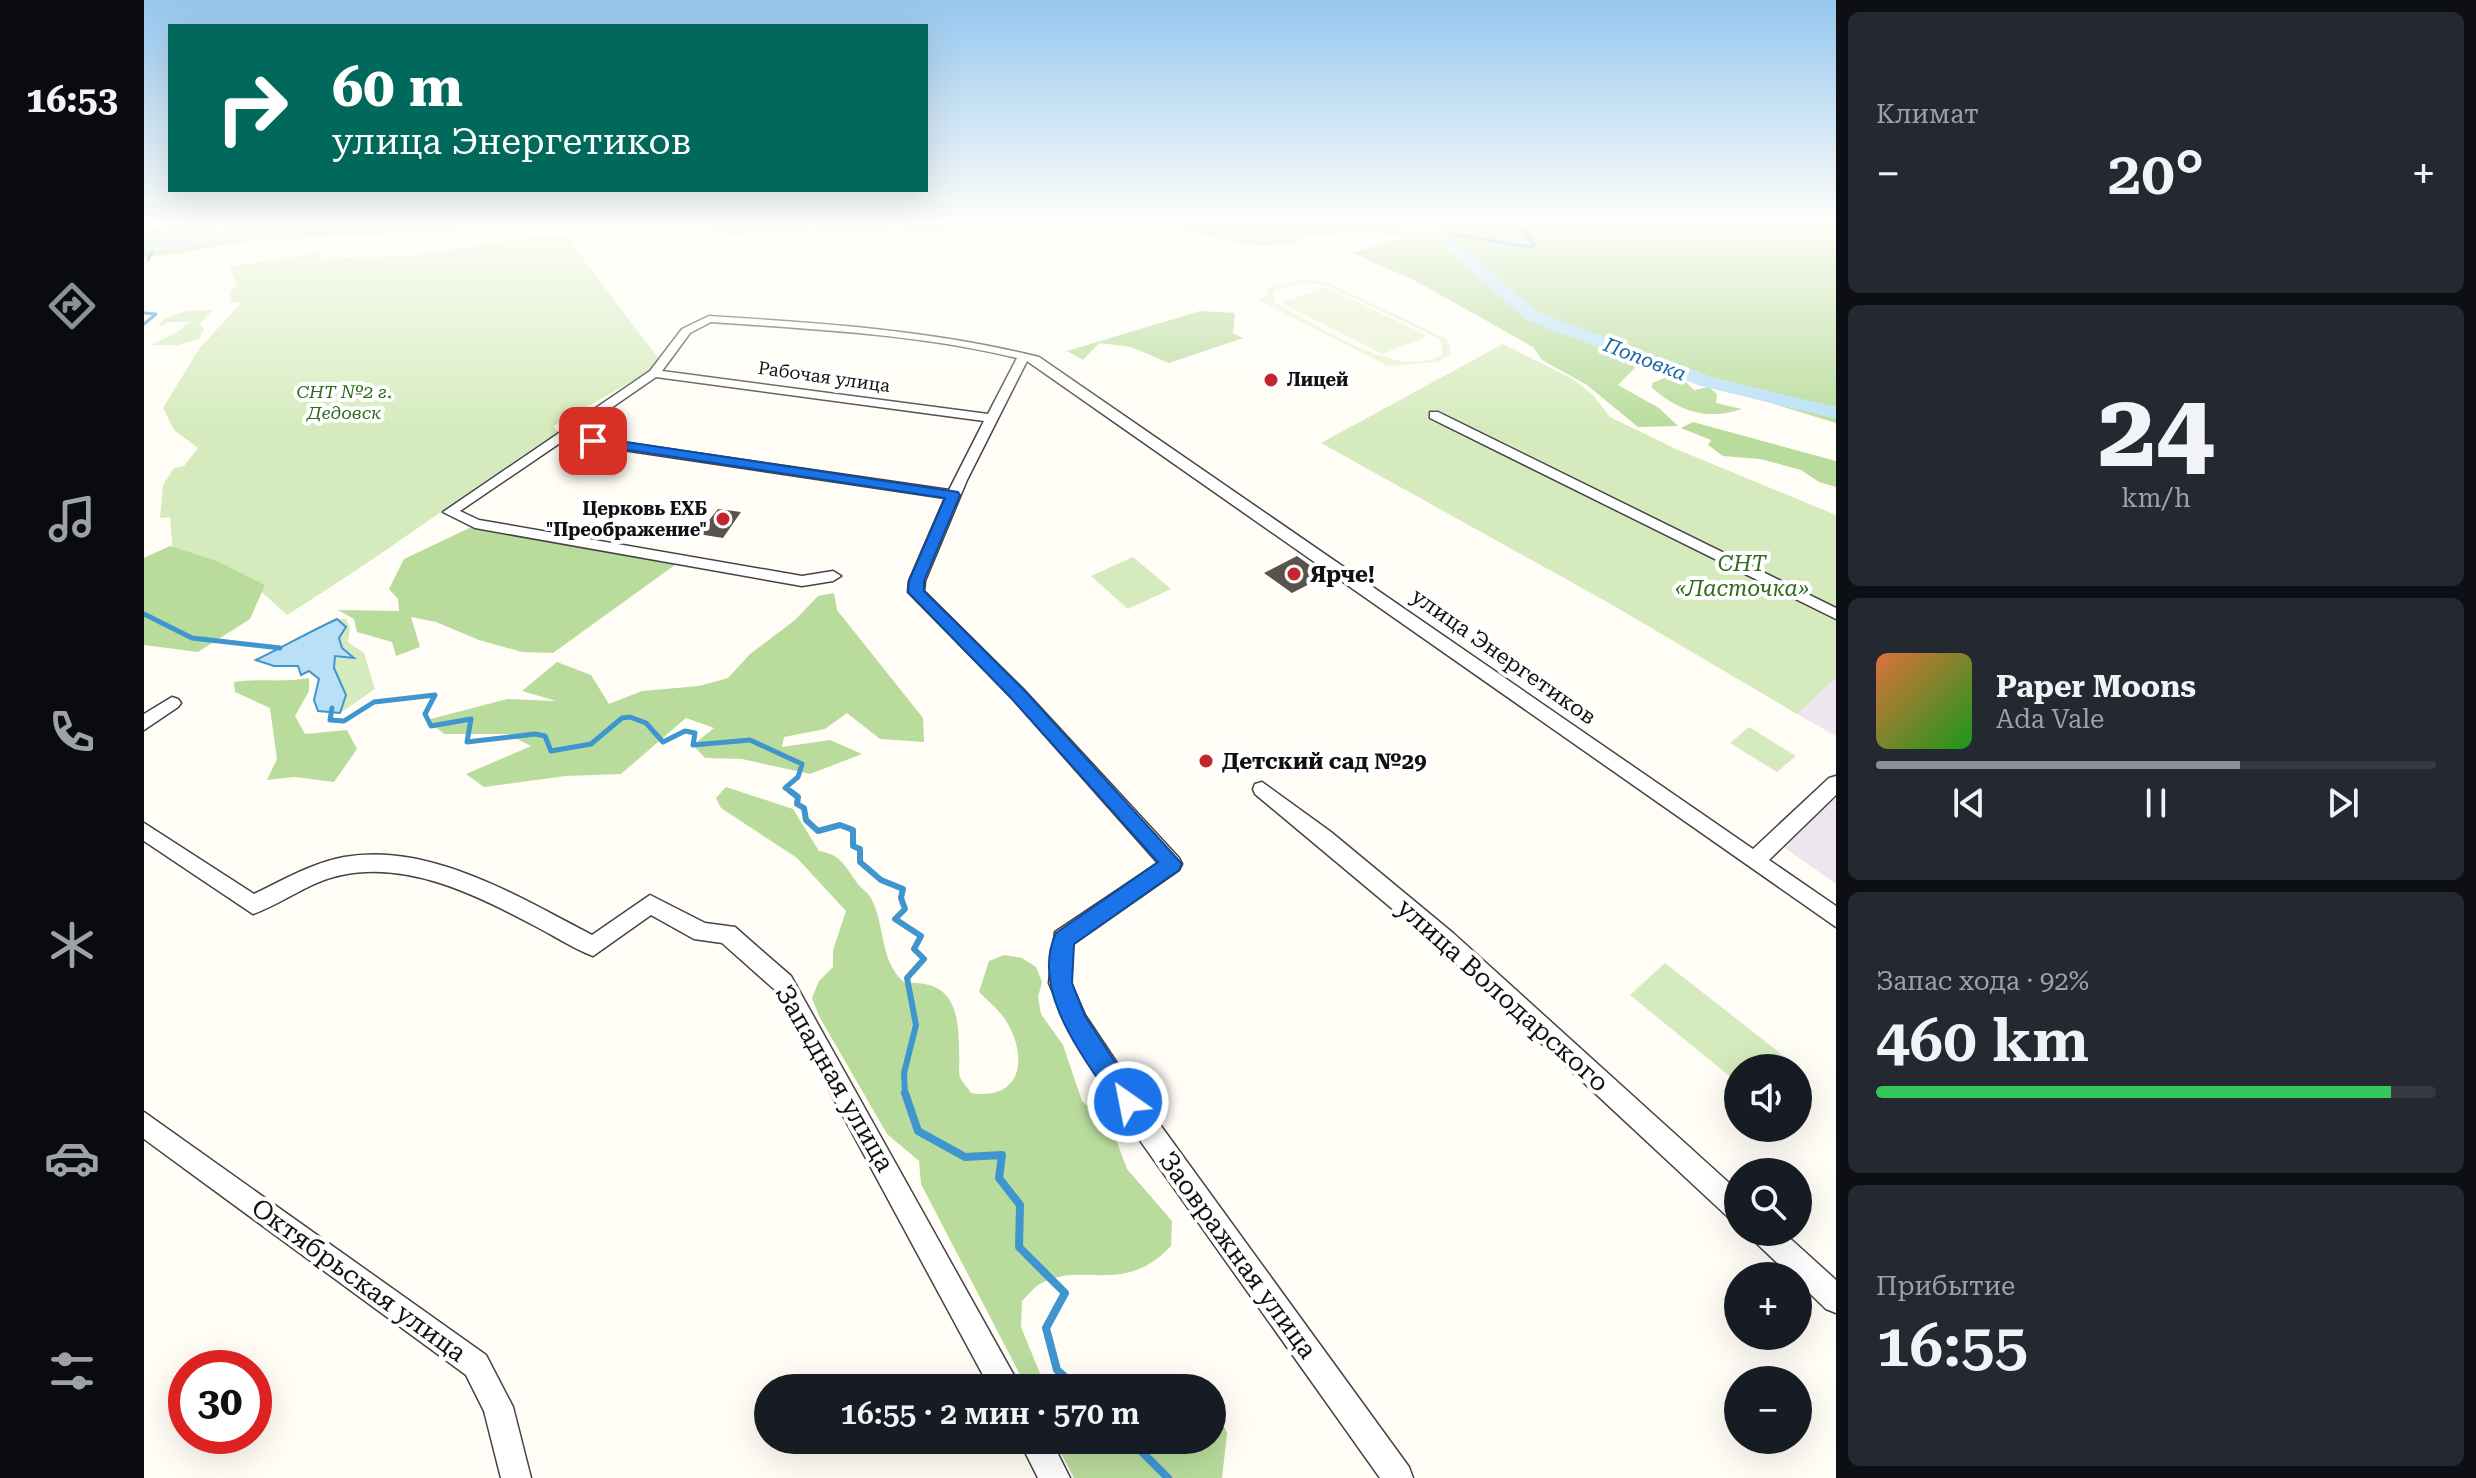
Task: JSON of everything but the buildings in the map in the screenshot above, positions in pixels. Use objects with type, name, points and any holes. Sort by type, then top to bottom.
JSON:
[{"type":"street","name":"улица Энергетиков","points":[[654,373],[686,331],[709,319],[729,318],[826,327],[1024,356],[1043,363],[1836,918]]},
{"type":"street","points":[[563,437],[953,495],[1024,356]]},
{"type":"street","points":[[654,373],[450,512],[475,524],[802,581],[833,576]]},
{"type":"street","name":"Рабочая улица","points":[[654,373],[990,418]]},
{"type":"street","points":[[1434,415],[1836,614]]},
{"type":"street","name":"Заовражная улица","points":[[953,495],[917,581],[916,592],[1018,694],[1172,864],[1063,939],[1060,983],[1077,1023],[1128,1102],[1398,1478]]},
{"type":"street","points":[[144,723],[172,703]]},
{"type":"street","points":[[1755,860],[1836,783]]},
{"type":"street","name":"улица Володарского","points":[[1262,789],[1421,920],[1724,1196]]},
{"type":"street","name":"Западная улица","points":[[144,831],[253,905],[315,874],[356,864],[418,870],[480,887],[593,946],[650,904],[702,932],[727,934],[783,983],[998,1374]]},
{"type":"street","name":"Октябрьская улица","points":[[144,1124],[476,1365],[498,1407],[516,1478]]},
{"type":"street","points":[[1778,1246],[1836,1299]]},
{"type":"street","points":[[1042,1454],[1055,1478]]},
{"type":"shaded area","points":[[1836,678],[1836,736],[1797,714]]},
{"type":"shaded area","points":[[1836,798],[1836,884],[1782,846]]},
{"type":"green space","name":"СНТ №2 г. Дедовск","points":[[230,291],[607,291],[659,359],[650,371],[553,426],[558,432],[287,615],[243,575],[173,554],[170,517],[160,518],[163,485],[174,468],[184,466],[198,448],[174,430],[163,408],[199,349],[242,302],[231,302]]},
{"type":"green space","points":[[1268,291],[1274,291],[1275,302],[1335,336],[1382,356],[1404,361],[1425,361],[1443,354],[1440,339],[1339,291],[1346,291],[1446,339],[1451,348],[1449,355],[1438,362],[1388,366],[1258,300],[1265,298]]},
{"type":"green space","points":[[1315,291],[1334,291],[1428,336],[1382,354],[1281,303]]},
{"type":"green space","points":[[1433,291],[1836,291],[1836,423],[1640,363],[1618,385],[1659,408],[1678,426],[1638,427],[1587,385],[1542,360],[1533,347]]},
{"type":"green space","points":[[213,310],[200,323],[204,329],[199,339],[178,345],[151,345],[189,322],[169,322],[158,327],[169,317],[182,312]]},
{"type":"green space","points":[[1200,311],[1235,313],[1233,333],[1243,338],[1169,363],[1131,347],[1099,343],[1083,360],[1067,351]]},
{"type":"green space","name":"СНТ «Ласточка»","points":[[1503,344],[1573,379],[1594,396],[1610,417],[1676,449],[1836,515],[1836,678],[1797,714],[1609,603],[1321,443]]},
{"type":"green space","points":[[1667,377],[1686,382],[1694,390],[1709,387],[1717,394],[1716,403],[1742,409],[1705,414],[1683,408],[1652,388],[1652,383]]},
{"type":"green space","points":[[1693,422],[1836,461],[1836,487],[1819,482],[1801,470],[1760,459],[1723,456],[1708,445],[1711,440],[1681,428]]},
{"type":"green space","points":[[478,524],[679,562],[553,653],[522,652],[479,640],[436,622],[411,617],[420,647],[396,656],[392,642],[357,632],[354,619],[338,610],[399,611],[398,599],[389,589],[404,559]]},
{"type":"green space","points":[[170,546],[217,561],[265,585],[250,619],[198,652],[144,645],[144,558]]},
{"type":"green space","points":[[1133,557],[1171,589],[1128,609],[1091,576]]},
{"type":"green space","points":[[834,593],[837,610],[923,718],[924,742],[880,739],[847,713],[825,729],[784,737],[782,747],[830,740],[862,754],[810,774],[742,759],[705,758],[693,745],[714,728],[686,718],[621,774],[566,776],[484,787],[466,774],[531,746],[507,734],[444,734],[427,720],[507,699],[556,701],[522,691],[557,662],[591,675],[609,704],[642,691],[699,686],[728,678],[750,654],[795,620],[818,596]]},
{"type":"green space","points":[[337,619],[346,619],[350,627],[348,642],[364,653],[375,689],[340,713],[346,695],[334,668],[335,655],[352,654],[342,648],[339,638],[346,627]]},
{"type":"green space","points":[[309,678],[309,691],[295,716],[305,734],[347,730],[357,749],[334,782],[295,777],[267,780],[277,759],[270,708],[235,692],[234,682]]},
{"type":"green space","points":[[1749,727],[1796,756],[1777,772],[1730,743]]},
{"type":"green space","points":[[726,787],[793,809],[819,851],[832,855],[848,869],[870,896],[887,954],[897,974],[905,983],[934,987],[950,1001],[955,1011],[959,1037],[959,1075],[971,1093],[989,1094],[1002,1090],[1011,1083],[1018,1060],[1017,1047],[1005,1019],[979,992],[989,961],[1004,955],[1022,958],[1036,967],[1042,982],[1038,997],[1041,1014],[1063,1045],[1082,1101],[1112,1129],[1127,1169],[1172,1221],[1171,1246],[1153,1261],[1120,1274],[1056,1278],[1038,1285],[1022,1301],[1021,1327],[1040,1374],[1020,1374],[921,1184],[919,1161],[887,1134],[819,1016],[812,998],[819,981],[833,967],[833,950],[846,911],[797,858],[721,808],[716,798]]},
{"type":"green space","points":[[1665,963],[1781,1054],[1724,1054],[1724,1072],[1630,995]]},
{"type":"green space","points":[[1061,1454],[1225,1454],[1222,1478],[1074,1478]]},
{"type":"water","points":[[337,619],[346,627],[339,638],[342,648],[354,658],[335,656],[334,668],[346,695],[340,713],[318,711],[314,700],[319,679],[309,671],[301,675],[298,666],[274,666],[256,660]]},
{"type":"waterway","name":"Поповка","points":[[1503,291],[1532,316],[1708,382],[1836,413]]},
{"type":"waterway","points":[[144,313],[156,314],[144,324]]},
{"type":"waterway","points":[[144,614],[192,638],[280,648]]},
{"type":"waterway","points":[[332,708],[330,720],[344,721],[374,702],[435,695],[425,714],[431,726],[471,719],[467,742],[535,734],[545,736],[551,751],[591,744],[622,718],[630,717],[646,723],[663,742],[685,731],[695,733],[693,745],[750,740],[802,764],[798,777],[785,788],[791,792]]},
{"type":"waterway","points":[[791,792],[798,797],[797,804],[804,808],[806,820],[818,831],[840,825],[853,830],[853,846],[860,849],[860,862],[881,880],[903,889],[901,898],[905,909],[895,919],[921,936],[914,949],[924,959],[907,978],[916,1025],[904,1073],[905,1095]]},
{"type":"waterway","points":[[905,1093],[918,1131],[965,1157],[1002,1155],[999,1178],[1020,1205],[1019,1247],[1065,1293],[1046,1328],[1057,1370],[1062,1374]]},
{"type":"waterway","points":[[1144,1454],[1168,1478]]},
{"type":"place","name":"Лицей","points":[[1271,380]]},
{"type":"place","name":"Церковь ЕХБ \"Преображение\"","points":[[723,519]]},
{"type":"place","name":"Ярче!","points":[[1294,574]]},
{"type":"place","name":"Детский сад №29","points":[[1206,761]]},
{"type":"route","points":[[593,441],[953,495],[917,581],[916,592],[1018,694],[1172,864],[1063,939],[1060,983],[1077,1023],[1128,1102]]}]
